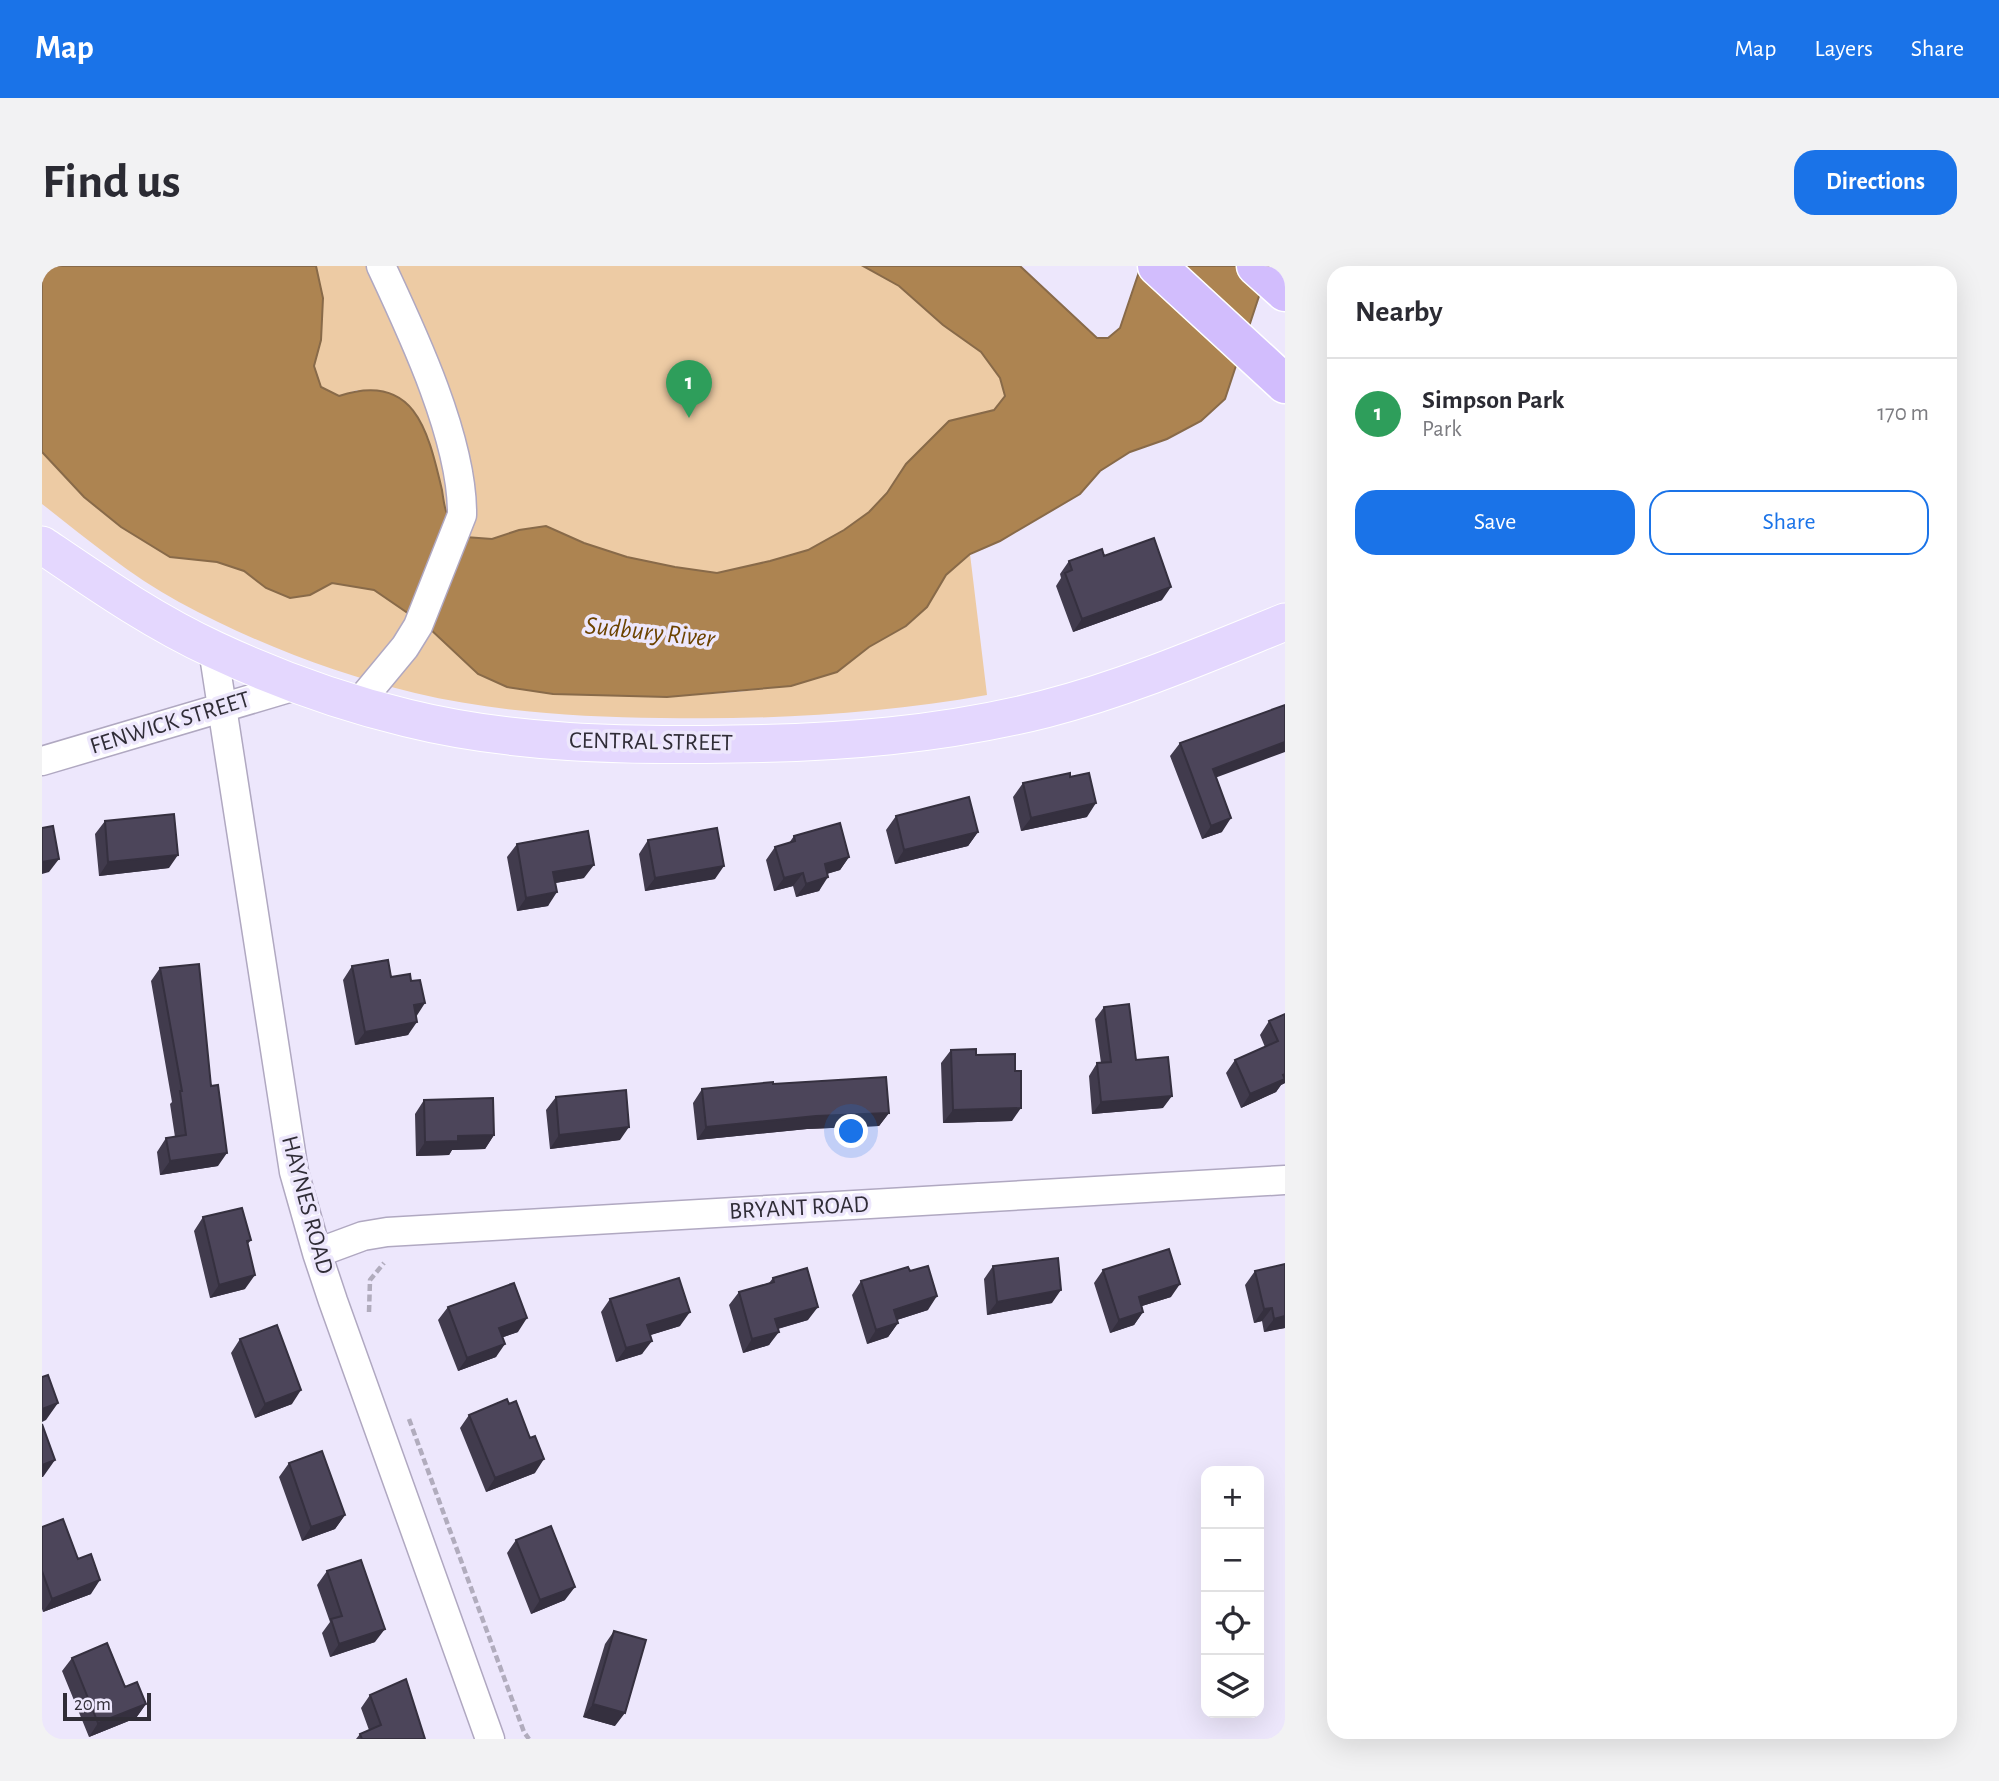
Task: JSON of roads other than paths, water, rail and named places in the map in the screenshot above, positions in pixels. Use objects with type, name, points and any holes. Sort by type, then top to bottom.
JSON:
[{"type":"highway","points":[[1157,266],[1285,384]]},
{"type":"highway","points":[[1256,266],[1285,292]]},
{"type":"main road","name":"CENTRAL STREET","points":[[42,545],[119,597],[213,649],[299,685],[357,705],[410,719],[467,729],[573,741],[689,745],[881,738],[993,721],[1047,708],[1157,673],[1285,622]]},
{"type":"street","points":[[357,705],[405,647],[418,626],[462,515],[457,466],[445,424],[417,345],[381,266]]},
{"type":"street","name":"HAYNES ROAD","points":[[213,649],[285,1122],[295,1172],[317,1253],[490,1739]]},
{"type":"street","name":"FENWICK STREET","points":[[42,761],[299,685]]},
{"type":"street","name":"BRYANT ROAD","points":[[317,1253],[379,1233],[1285,1180]]},
{"type":"water","name":"Sudbury River","points":[[42,266],[316,266],[323,298],[321,340],[314,366],[321,387],[339,396],[365,390],[385,392],[401,399],[414,412],[431,447],[446,511],[465,537],[492,539],[519,530],[546,526],[584,543],[627,557],[717,573],[808,550],[844,530],[869,512],[887,493],[906,464],[949,421],[994,410],[1005,396],[1000,378],[981,352],[943,325],[899,286],[863,266],[1020,266],[1097,338],[1108,338],[1120,328],[1141,266],[1269,266],[1225,399],[1201,421],[1167,439],[1130,452],[1100,471],[1080,494],[1000,541],[970,554],[946,575],[927,607],[906,626],[869,647],[837,672],[791,686],[667,697],[553,694],[507,687],[478,674],[428,627],[374,590],[332,583],[310,595],[290,598],[266,588],[244,571],[217,562],[170,557],[121,527],[84,497],[42,452]]},
{"type":"place","name":"Simpson Park","points":[[689,418]]}]
